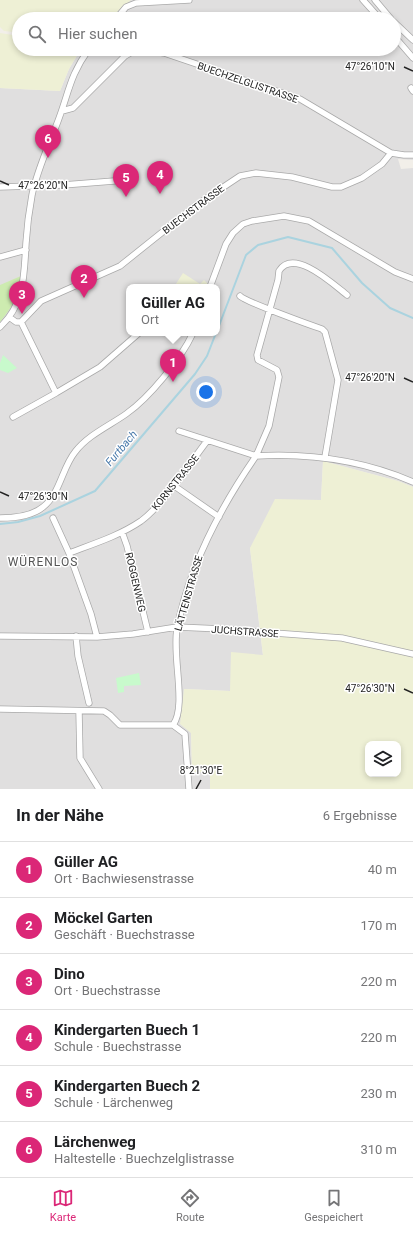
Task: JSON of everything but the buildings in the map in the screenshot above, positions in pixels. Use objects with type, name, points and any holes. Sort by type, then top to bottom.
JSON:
[{"type":"street","points":[[122,12],[126,7],[136,3],[189,0]]},
{"type":"street","points":[[363,0],[374,12]]},
{"type":"street","points":[[375,0],[385,12]]},
{"type":"street","points":[[401,29],[413,40]]},
{"type":"street","points":[[401,44],[413,58]]},
{"type":"street","points":[[0,327],[10,317],[16,307],[23,288],[27,228],[34,187],[62,111],[70,82],[77,66],[84,56]]},
{"type":"street","points":[[62,111],[73,108],[124,56]]},
{"type":"street","name":"BUECHZELGLISTRASSE","points":[[173,56],[300,99],[391,153],[413,155]]},
{"type":"street","name":"BUECHSTRASSE","points":[[22,322],[41,301],[120,266],[195,206],[240,176],[248,173],[292,177],[332,187],[341,187],[362,178],[382,164],[391,153]]},
{"type":"street","points":[[0,187],[34,187],[114,180]]},
{"type":"street","points":[[211,284],[226,244],[233,233],[243,224],[252,221],[284,216],[309,221],[395,272],[413,279]]},
{"type":"street","points":[[0,257],[26,250]]},
{"type":"street","points":[[269,308],[278,280],[278,271],[283,266],[293,263],[309,267],[347,295]]},
{"type":"street","points":[[240,296],[243,300],[269,308],[322,329],[325,332],[338,380],[326,457]]},
{"type":"street","name":"LÄTTENSTRASSE","points":[[173,725],[178,717],[180,705],[175,650],[177,627],[196,560],[239,481],[256,456],[269,426],[280,377],[277,370],[258,360],[257,355],[265,332],[269,308]]},
{"type":"street","points":[[10,317],[16,322],[22,322],[56,393]]},
{"type":"street","points":[[13,417],[100,367],[136,336]]},
{"type":"street","points":[[0,518],[31,513],[46,505],[52,497],[75,451],[98,431],[136,406],[181,355],[191,336]]},
{"type":"street","points":[[179,431],[256,456],[280,455],[326,457],[394,474],[413,482]]},
{"type":"street","name":"KORNSTRASSE","points":[[69,553],[122,532],[142,520],[156,508],[207,441]]},
{"type":"street","points":[[173,485],[219,517]]},
{"type":"street","points":[[53,518],[69,553],[91,614],[97,637]]},
{"type":"street","name":"ROGGENWEG","points":[[122,532],[128,546],[148,632]]},
{"type":"street","name":"JUCHSTRASSE","points":[[0,636],[97,637],[148,632],[177,627],[342,638],[413,654]]},
{"type":"street","points":[[76,636],[78,656],[89,703]]},
{"type":"street","points":[[0,709],[80,712],[104,711],[120,725],[173,725],[185,734],[187,741],[189,789]]},
{"type":"street","points":[[80,712],[80,758],[99,789]]},
{"type":"shaded area","points":[[129,0],[413,0],[413,160],[398,159],[401,169],[413,168],[413,487],[398,481],[323,461],[321,500],[250,548],[263,656],[230,691],[184,689],[191,733],[192,771],[210,772],[210,789],[0,789],[0,88],[60,91],[69,69],[77,56],[401,56],[401,12],[116,12]]},
{"type":"green space","points":[[0,0],[131,0],[117,12],[12,12],[12,32],[4,31],[0,27]]},
{"type":"green space","points":[[0,33],[12,35],[12,56],[77,56],[69,69],[60,91],[0,88]]},
{"type":"green space","points":[[183,273],[200,284],[176,284]]},
{"type":"green space","points":[[21,276],[14,301],[0,322],[0,285]]},
{"type":"green space","points":[[204,280],[208,284],[200,284]]},
{"type":"green space","points":[[3,355],[17,368],[8,373],[0,370],[0,363]]},
{"type":"green space","points":[[323,461],[398,481],[413,487],[413,789],[210,789],[210,772],[192,772],[191,733],[180,724],[184,689],[230,691],[231,652],[263,655],[250,548],[275,499],[321,500]]},
{"type":"green space","points":[[139,673],[141,685],[124,686],[124,692],[118,693],[116,678]]},
{"type":"waterway","name":"Furtbach","points":[[220,323],[246,255],[258,245],[288,237],[332,248],[362,283],[390,308],[413,318]]},
{"type":"waterway","name":"Furtbach","points":[[0,524],[18,522],[40,516],[95,491],[195,374],[207,356],[215,336]]},
{"type":"place","name":"Lärchenweg","points":[[48,158]]},
{"type":"place","name":"Kindergarten Buech 1","points":[[160,194]]},
{"type":"place","name":"Kindergarten Buech 2","points":[[126,197]]},
{"type":"place","name":"Möckel Garten","points":[[84,298]]},
{"type":"place","name":"Dino","points":[[22,314]]},
{"type":"place","name":"Güller AG","points":[[173,382]]},
{"type":"district","name":"WÜRENLOS","points":[[43,562]]}]
